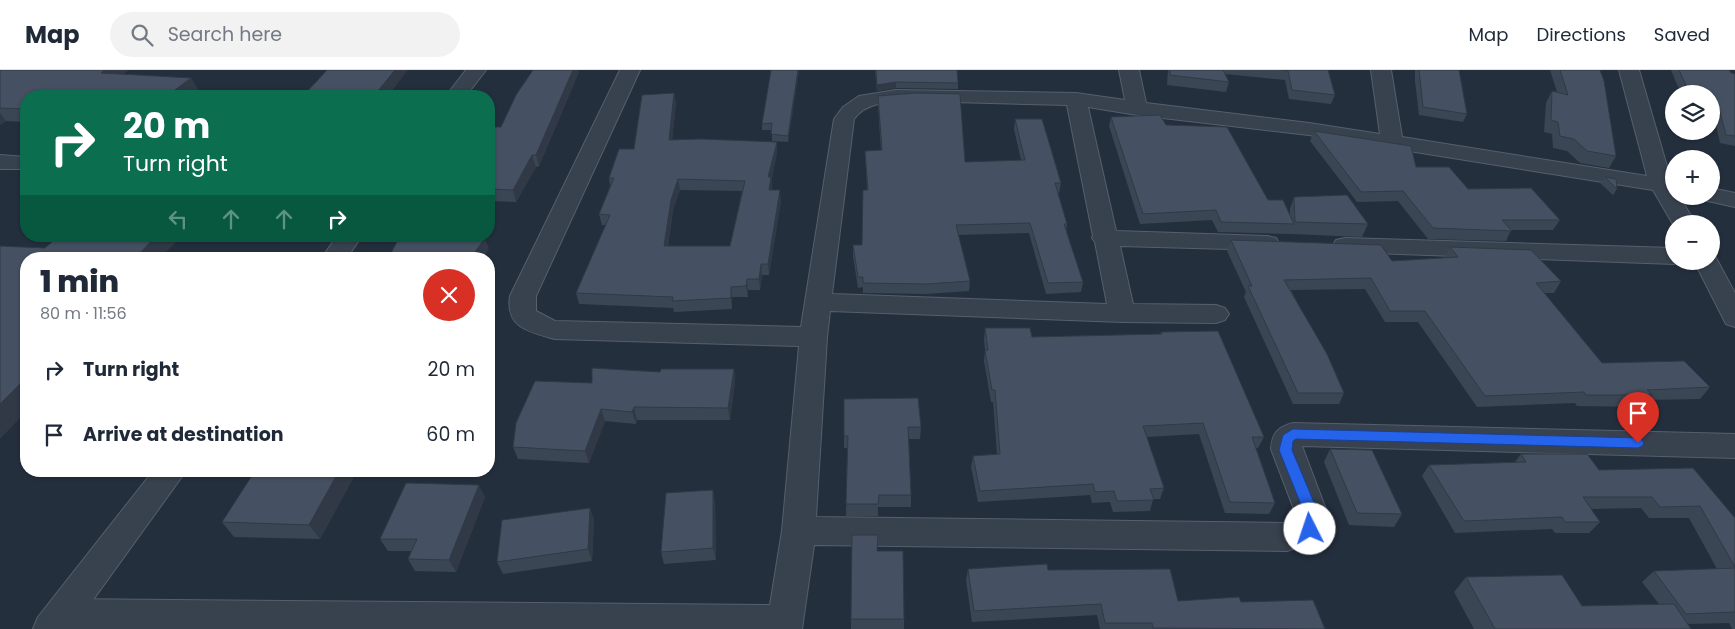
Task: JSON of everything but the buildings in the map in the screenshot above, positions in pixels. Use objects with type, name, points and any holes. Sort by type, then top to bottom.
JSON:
[{"type":"street","points":[[461,90],[476,70]]},
{"type":"street","points":[[630,70],[523,296],[520,307],[525,318],[537,325],[555,330],[813,337]]},
{"type":"street","points":[[1129,70],[1137,109]]},
{"type":"street","points":[[1381,70],[1392,142]]},
{"type":"street","points":[[1629,70],[1665,180]]},
{"type":"street","points":[[56,622],[784,625],[800,530],[813,337],[844,119],[849,110],[860,102],[891,96],[1076,99],[1137,109],[1309,129],[1665,186]]},
{"type":"street","points":[[1076,99],[1104,238],[1122,313]]},
{"type":"street","points":[[0,162],[20,163]]},
{"type":"street","points":[[1720,197],[1735,200]]},
{"type":"street","points":[[1104,238],[1294,244]]},
{"type":"street","points":[[1324,245],[1665,256]]},
{"type":"street","points":[[1711,270],[1735,318]]},
{"type":"street","points":[[819,302],[1122,313],[1216,314]]},
{"type":"street","points":[[800,530],[1287,537],[1310,529],[1312,520],[1311,512],[1286,450],[1287,438],[1293,434],[1735,446]]},
{"type":"street","points":[[56,622],[166,477]]},
{"type":"route","points":[[1310,529],[1311,512],[1286,450],[1287,438],[1293,434],[1638,443]]}]
